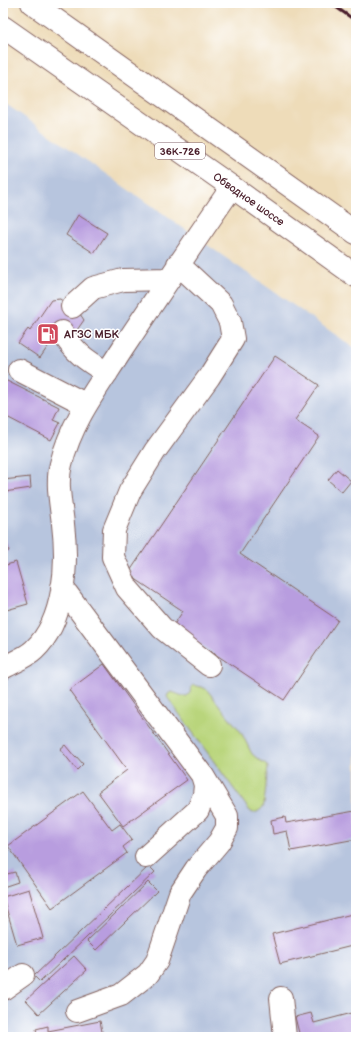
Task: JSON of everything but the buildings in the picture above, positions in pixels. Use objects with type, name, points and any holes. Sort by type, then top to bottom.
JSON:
[{"type":"main road","name":"36К-726","points":[[32,3],[356,232]]},
{"type":"main road","name":"Обводное шоссе","points":[[3,27],[232,187],[356,276]]},
{"type":"main road","points":[[3,668],[33,652],[40,644],[49,631],[61,599],[64,572],[64,531],[59,487],[60,467],[65,445],[85,404],[232,187]]},
{"type":"main road","points":[[72,307],[93,288],[123,280],[174,272],[221,304],[230,322],[233,339],[209,377],[155,451],[130,491],[114,530],[113,557],[127,588],[162,628],[209,665]]},
{"type":"main road","points":[[62,332],[71,346],[87,361],[107,373]]},
{"type":"main road","points":[[20,370],[85,404]]},
{"type":"main road","points":[[62,587],[202,775],[227,816],[227,828],[219,842],[196,869],[180,893],[157,961],[148,974],[121,996],[77,1011]]},
{"type":"main road","points":[[146,857],[198,810],[204,795],[205,785],[202,775]]},
{"type":"main road","points":[[3,989],[23,975]]},
{"type":"main road","points":[[281,998],[285,1037]]},
{"type":"shaded area","points":[[3,102],[356,349],[356,1037],[3,1037]]},
{"type":"green space","points":[[194,685],[207,690],[241,732],[252,754],[265,763],[268,767],[264,804],[258,811],[253,813],[250,811],[167,697],[171,692],[187,696],[190,693],[191,687]]},
{"type":"railway","points":[[330,3],[356,21]]},
{"type":"place","name":"АГЗС МБК","points":[[48,334]]}]
